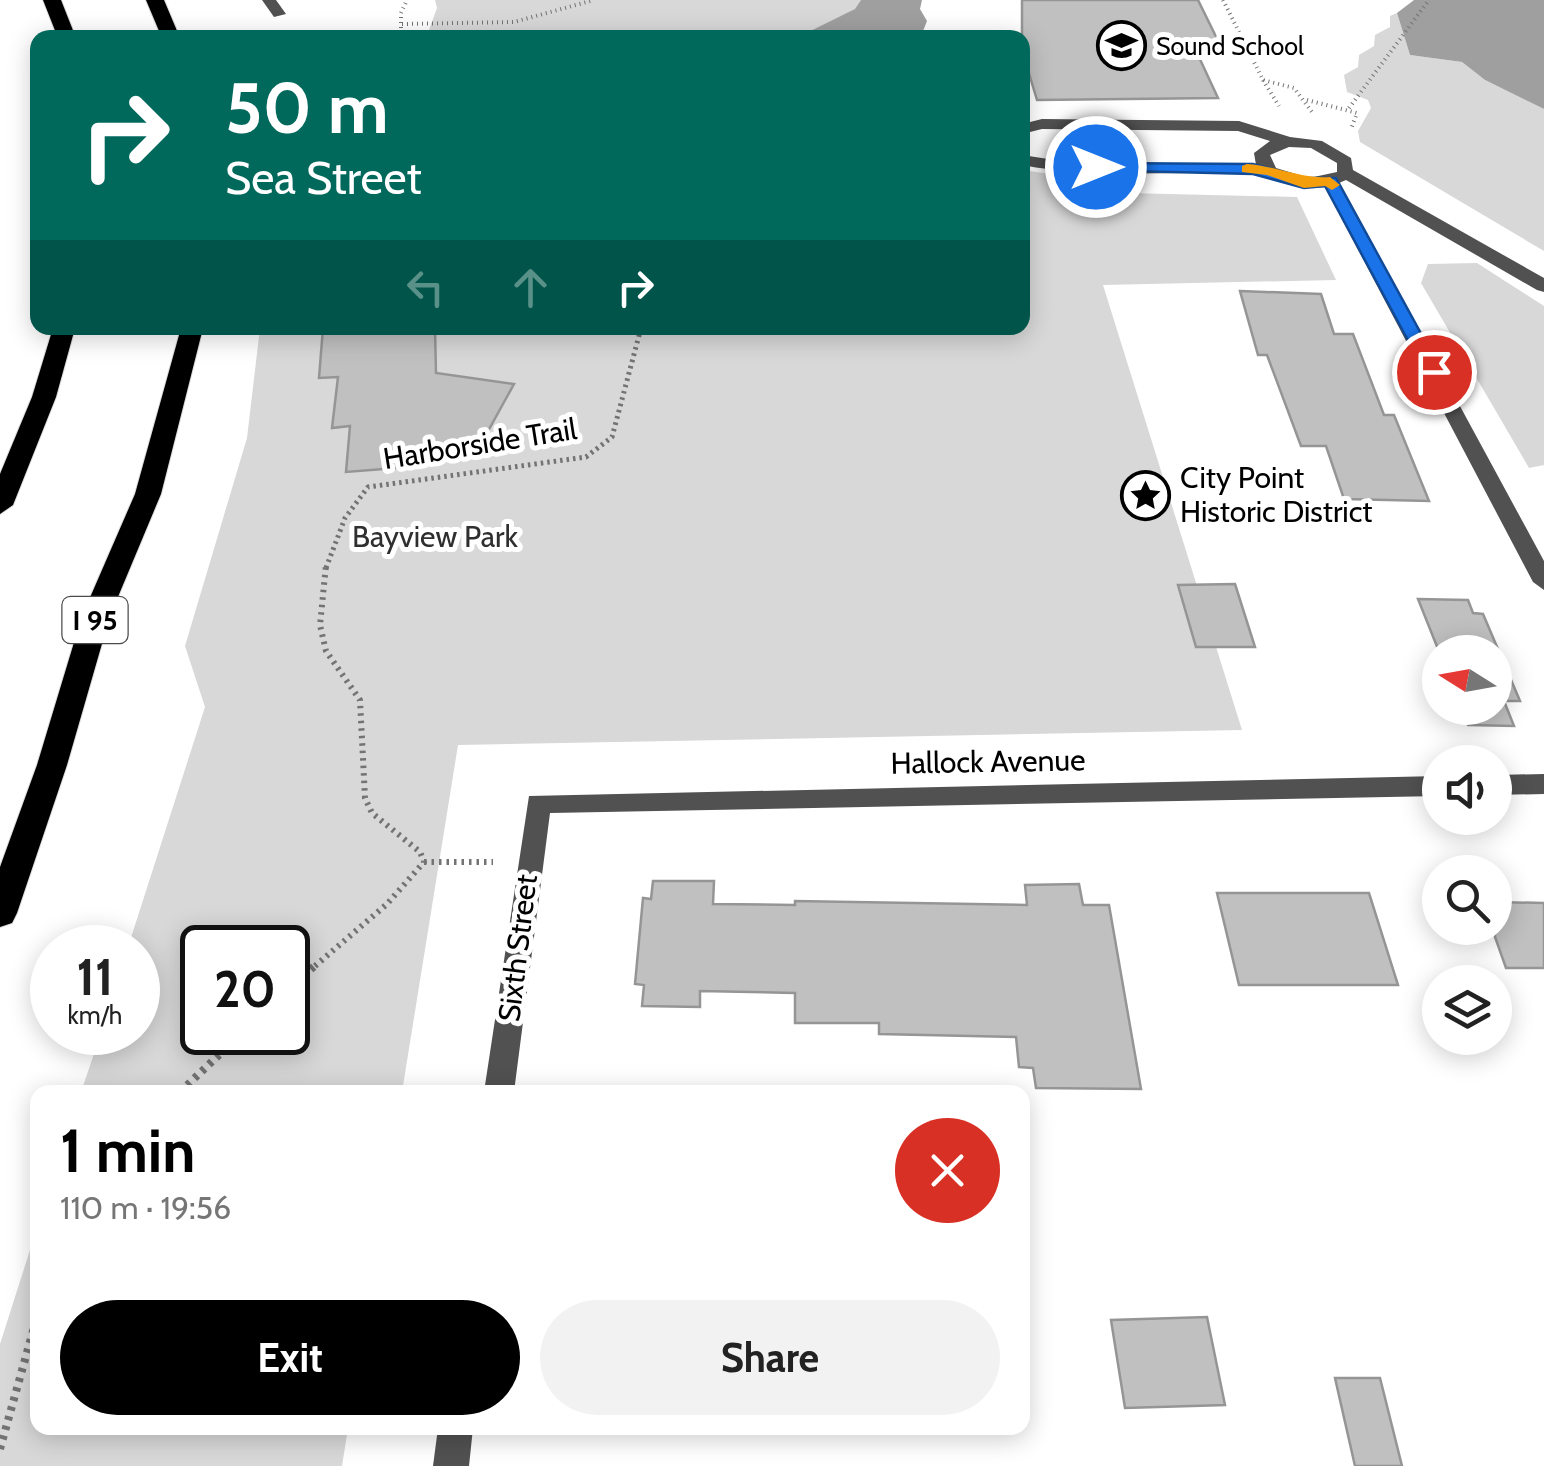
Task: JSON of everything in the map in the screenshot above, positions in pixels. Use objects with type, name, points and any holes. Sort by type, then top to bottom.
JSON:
[{"type":"highway","points":[[52,0],[64,30]]},
{"type":"highway","points":[[155,0],[168,30]]},
{"type":"highway","points":[[0,505],[44,397],[62,335]]},
{"type":"highway","name":"I 95","points":[[0,913],[52,765],[96,616],[148,494],[180,387],[191,335]]},
{"type":"street","points":[[269,0],[279,14]]},
{"type":"street","points":[[1030,127],[1239,126],[1290,142],[1319,145],[1335,153],[1345,162],[1338,177]]},
{"type":"street","points":[[1269,170],[1262,162],[1262,153],[1275,144],[1290,142]]},
{"type":"street","points":[[1030,161],[1061,167],[1269,170],[1304,183],[1338,177],[1544,286]]},
{"type":"street","points":[[1338,177],[1544,582]]},
{"type":"street","points":[[1512,785],[1544,784]]},
{"type":"street","name":"Hallock Avenue","points":[[538,803],[1422,786]]},
{"type":"street","name":"Sixth Street","points":[[501,1085],[538,803]]},
{"type":"street","points":[[451,1466],[455,1435]]},
{"type":"path","points":[[402,30],[406,0]]},
{"type":"path","points":[[402,24],[514,22],[594,0]]},
{"type":"path","points":[[1223,0],[1263,80],[1282,81],[1298,89],[1316,121]]},
{"type":"path","points":[[1348,108],[1429,0]]},
{"type":"path","points":[[1307,100],[1357,113],[1348,140]]},
{"type":"path","name":"Harborside Trail","points":[[424,862],[420,852],[368,807],[360,697],[324,644],[320,608],[335,536],[353,500],[368,487],[586,457],[603,447],[612,437],[639,335]]},
{"type":"path","points":[[310,970],[387,904],[424,862],[529,862]]},
{"type":"path","points":[[187,1085],[218,1055]]},
{"type":"path","points":[[0,1449],[30,1341]]},
{"type":"green space","points":[[435,0],[861,0],[856,9],[812,30],[429,30],[437,8]]},
{"type":"green space","points":[[1397,13],[1410,55],[1462,62],[1485,80],[1544,109],[1544,251],[1360,142],[1358,131],[1371,108],[1368,100],[1347,92],[1344,75],[1358,67],[1359,55],[1374,46],[1375,35],[1390,27],[1390,16]]},
{"type":"green space","name":"Bayview Park","points":[[1030,171],[1063,176],[1086,192],[1297,197],[1336,280],[1103,285],[1242,730],[458,745],[403,1085],[83,1085],[94,1055],[160,1055],[160,925],[135,925],[205,707],[185,646],[247,438],[259,335],[1030,335]]},
{"type":"green space","points":[[1477,263],[1544,306],[1544,465],[1529,468],[1421,283],[1428,264]]},
{"type":"green space","points":[[30,1250],[30,1435],[347,1435],[342,1466],[0,1466],[0,1344]]},
{"type":"shaded area","points":[[861,0],[922,0],[920,9],[927,21],[923,30],[812,30],[855,9]]},
{"type":"shaded area","points":[[1414,0],[1544,0],[1544,109],[1485,80],[1462,62],[1410,55],[1397,13]]},
{"type":"building","name":"Sound School","points":[[1022,0],[1198,0],[1225,55],[1198,55],[1218,98],[1037,100],[1030,77],[1030,30],[1022,30]]},
{"type":"building","points":[[1240,291],[1321,294],[1334,334],[1353,334],[1384,415],[1394,415],[1429,501],[1344,499],[1326,446],[1301,446],[1267,355],[1258,355]]},
{"type":"building","points":[[322,335],[435,335],[436,373],[514,384],[482,442],[424,448],[422,466],[346,472],[350,426],[332,428],[338,377],[319,378]]},
{"type":"building","points":[[1235,584],[1255,647],[1196,647],[1178,585]]},
{"type":"building","points":[[1418,599],[1468,600],[1473,613],[1483,614],[1492,635],[1432,635]]},
{"type":"building","points":[[1512,682],[1520,701],[1512,701]]},
{"type":"building","points":[[653,881],[714,881],[713,904],[795,905],[795,901],[1027,905],[1025,885],[1079,884],[1083,905],[1109,905],[1141,1089],[1036,1088],[1033,1068],[1019,1067],[1016,1037],[879,1034],[879,1023],[795,1023],[795,993],[700,991],[700,1007],[642,1006],[644,985],[635,984],[643,898],[651,899]]},
{"type":"building","points":[[1217,893],[1369,893],[1398,985],[1239,985]]},
{"type":"building","points":[[1512,902],[1544,903],[1544,968],[1505,965],[1498,945],[1512,945]]},
{"type":"building","points":[[1207,1317],[1225,1405],[1125,1408],[1111,1320]]},
{"type":"building","points":[[1335,1378],[1380,1378],[1402,1466],[1355,1466]]},
{"type":"slow traffic","points":[[1247,169],[1269,170],[1288,180],[1332,185]]},
{"type":"place","name":"Sound School","points":[[1121,46]]},
{"type":"place","name":"City Point Historic District","points":[[1145,495]]},
{"type":"route","points":[[1096,167],[1269,170],[1288,180],[1330,182],[1434,372]]}]
